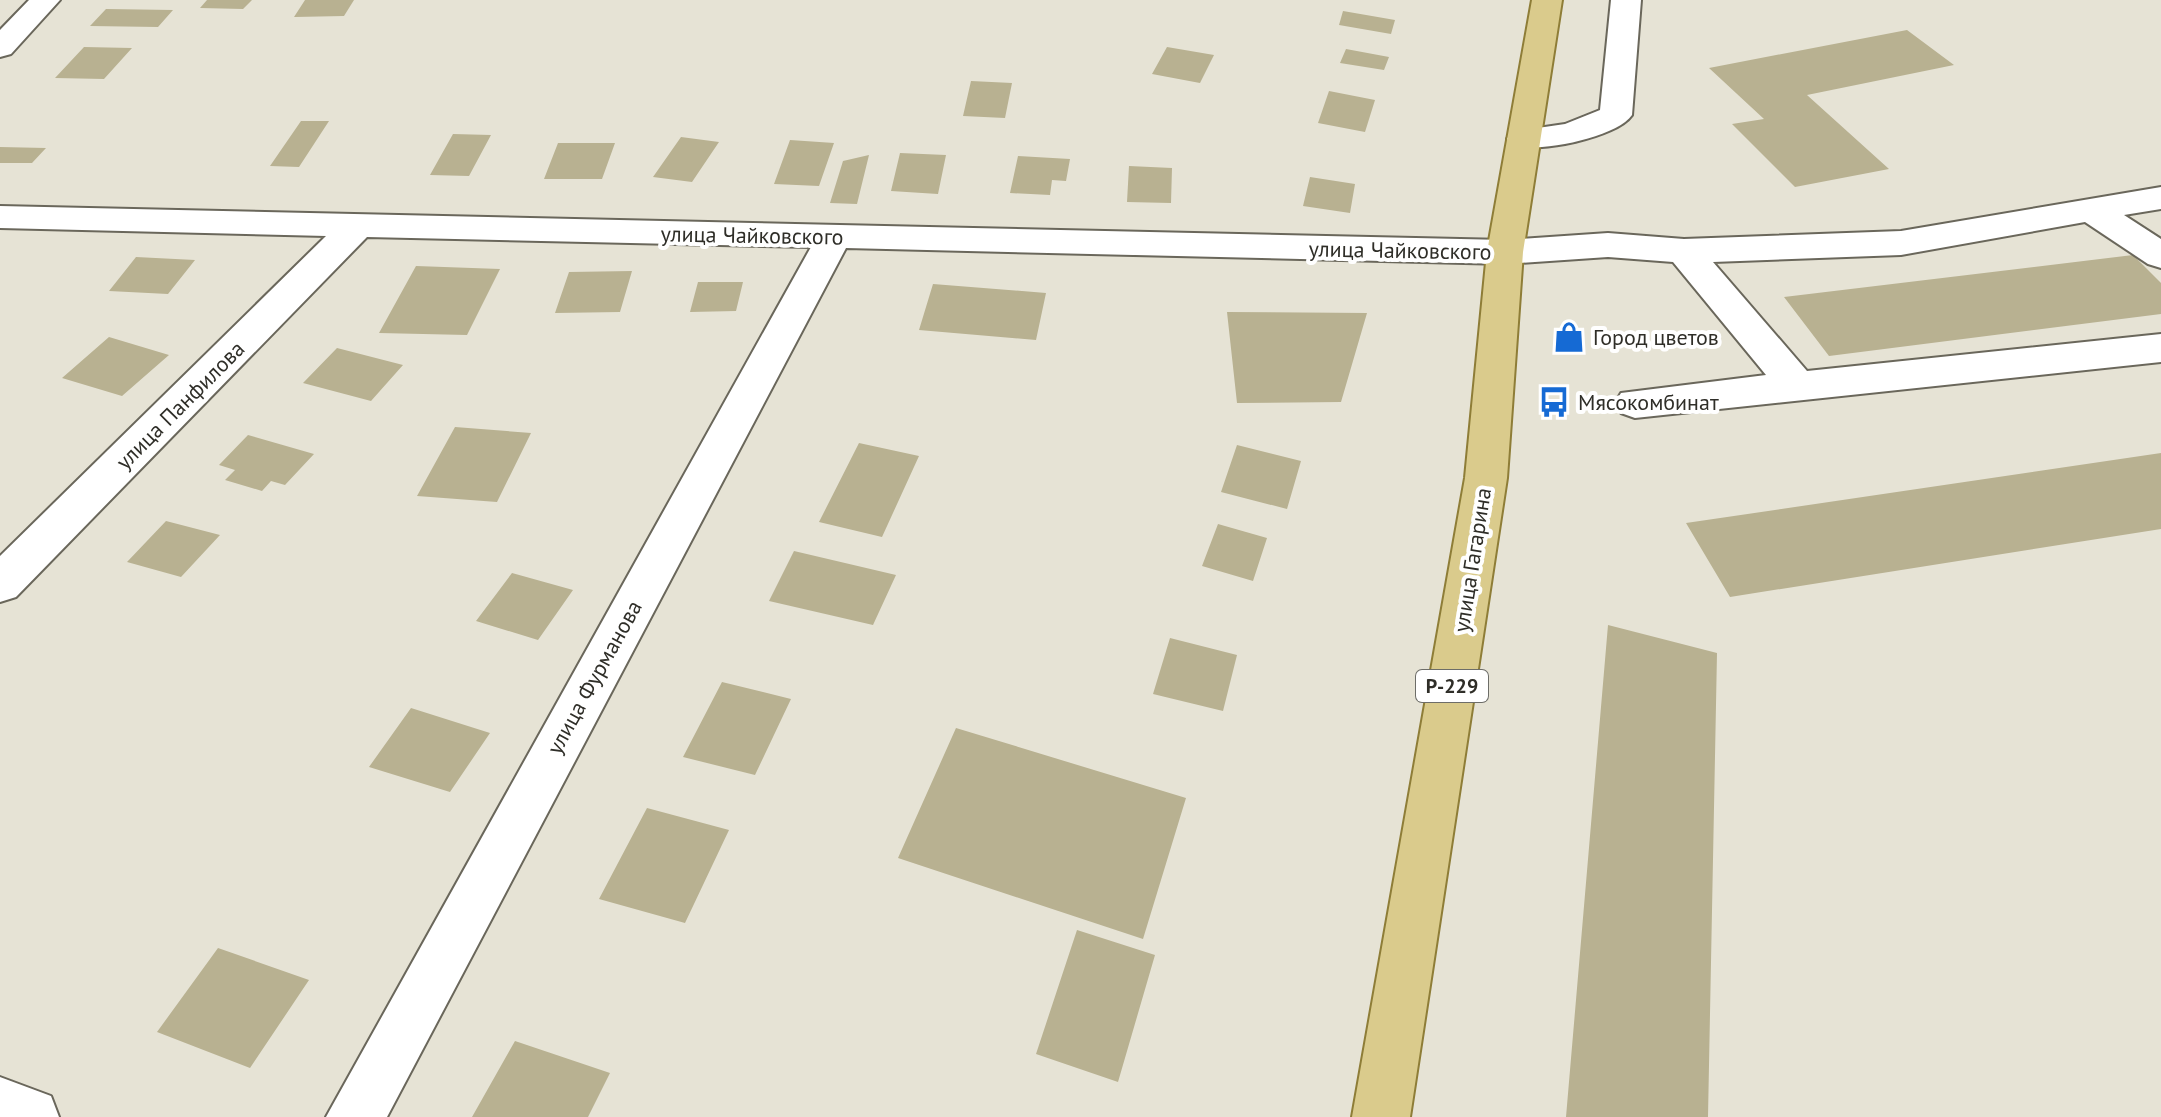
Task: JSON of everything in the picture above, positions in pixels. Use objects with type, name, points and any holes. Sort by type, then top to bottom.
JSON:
[{"type":"main road","name":"улица Гагарина","points":[[1381,1117],[1486,478],[1505,252],[1547,0]]},
{"type":"street","points":[[0,48],[45,0]]},
{"type":"street","points":[[1523,139],[1571,133],[1616,115],[1626,0]]},
{"type":"street","name":"улица Чайковского","points":[[0,217],[1505,252],[1608,245],[1684,251],[1901,243],[2161,198]]},
{"type":"street","points":[[2091,210],[2161,256]]},
{"type":"street","name":"улица Панфилова","points":[[0,584],[358,225]]},
{"type":"street","name":"улица Фурманова","points":[[355,1117],[834,237]]},
{"type":"street","points":[[1684,251],[1797,386]]},
{"type":"street","points":[[1635,403],[2161,348]]},
{"type":"street","points":[[0,1106],[30,1117]]},
{"type":"building","points":[[207,0],[252,0],[243,9],[200,8]]},
{"type":"building","points":[[305,0],[354,0],[344,16],[294,17]]},
{"type":"building","points":[[106,9],[173,10],[158,27],[90,26]]},
{"type":"building","points":[[1343,11],[1395,20],[1391,34],[1339,25]]},
{"type":"building","points":[[1907,30],[1954,65],[1807,95],[1889,169],[1795,187],[1732,124],[1764,119],[1709,68]]},
{"type":"building","points":[[84,47],[132,48],[104,79],[55,78]]},
{"type":"building","points":[[1167,47],[1214,55],[1200,83],[1152,74]]},
{"type":"building","points":[[1346,49],[1389,57],[1384,70],[1340,63]]},
{"type":"building","points":[[971,81],[1012,83],[1005,118],[963,116]]},
{"type":"building","points":[[1329,91],[1375,100],[1365,132],[1318,123]]},
{"type":"building","points":[[301,121],[329,121],[299,167],[270,166]]},
{"type":"building","points":[[453,134],[491,135],[469,176],[430,175]]},
{"type":"building","points":[[681,137],[719,142],[692,182],[653,177]]},
{"type":"building","points":[[790,140],[834,143],[819,186],[774,184]]},
{"type":"building","points":[[558,143],[615,143],[602,179],[544,179]]},
{"type":"building","points":[[0,147],[46,148],[32,163],[0,163]]},
{"type":"building","points":[[900,153],[946,155],[938,194],[891,191]]},
{"type":"building","points":[[869,155],[857,204],[830,203],[843,161]]},
{"type":"building","points":[[1018,156],[1070,159],[1066,181],[1052,180],[1050,195],[1010,193]]},
{"type":"building","points":[[1129,166],[1172,168],[1171,203],[1127,202]]},
{"type":"building","points":[[1310,177],[1355,184],[1350,213],[1303,206]]},
{"type":"building","points":[[2133,255],[2161,283],[2161,314],[1829,356],[1784,297]]},
{"type":"building","points":[[136,257],[195,260],[168,294],[109,291]]},
{"type":"building","points":[[416,266],[500,269],[467,335],[379,333]]},
{"type":"building","points":[[632,271],[620,312],[555,313],[569,272]]},
{"type":"building","points":[[698,282],[743,282],[736,311],[690,312]]},
{"type":"building","points":[[933,284],[1046,293],[1036,340],[919,330]]},
{"type":"building","points":[[1227,312],[1367,313],[1341,402],[1237,403]]},
{"type":"building","points":[[109,337],[169,355],[122,396],[62,378]]},
{"type":"building","points":[[337,348],[403,365],[371,401],[303,383]]},
{"type":"building","points":[[455,427],[531,433],[497,502],[417,496]]},
{"type":"building","points":[[248,435],[314,454],[285,485],[271,481],[262,491],[225,480],[235,470],[219,465]]},
{"type":"building","points":[[859,443],[919,456],[882,537],[819,522]]},
{"type":"building","points":[[1237,445],[1301,461],[1287,509],[1221,492]]},
{"type":"building","points":[[2161,453],[2161,529],[1730,597],[1686,523]]},
{"type":"building","points":[[166,521],[220,535],[181,577],[127,562]]},
{"type":"building","points":[[1218,524],[1267,538],[1253,581],[1202,566]]},
{"type":"building","points":[[794,551],[896,575],[873,625],[769,601]]},
{"type":"building","points":[[512,573],[573,590],[538,640],[476,621]]},
{"type":"building","points":[[1608,625],[1717,653],[1708,1117],[1566,1117]]},
{"type":"building","points":[[1170,638],[1237,655],[1223,711],[1153,694]]},
{"type":"building","points":[[722,682],[791,699],[755,775],[683,757]]},
{"type":"building","points":[[411,708],[490,733],[450,792],[369,767]]},
{"type":"building","points":[[956,728],[1186,798],[1143,939],[898,858]]},
{"type":"building","points":[[647,808],[729,830],[685,923],[599,899]]},
{"type":"building","points":[[1077,930],[1155,955],[1118,1082],[1036,1054]]},
{"type":"building","points":[[218,948],[309,980],[250,1068],[157,1032]]},
{"type":"building","points":[[515,1041],[610,1073],[588,1117],[472,1117]]},
{"type":"place","name":"Город цветов","points":[[1569,337]]},
{"type":"place","name":"Мясокомбинат","points":[[1554,402]]}]
